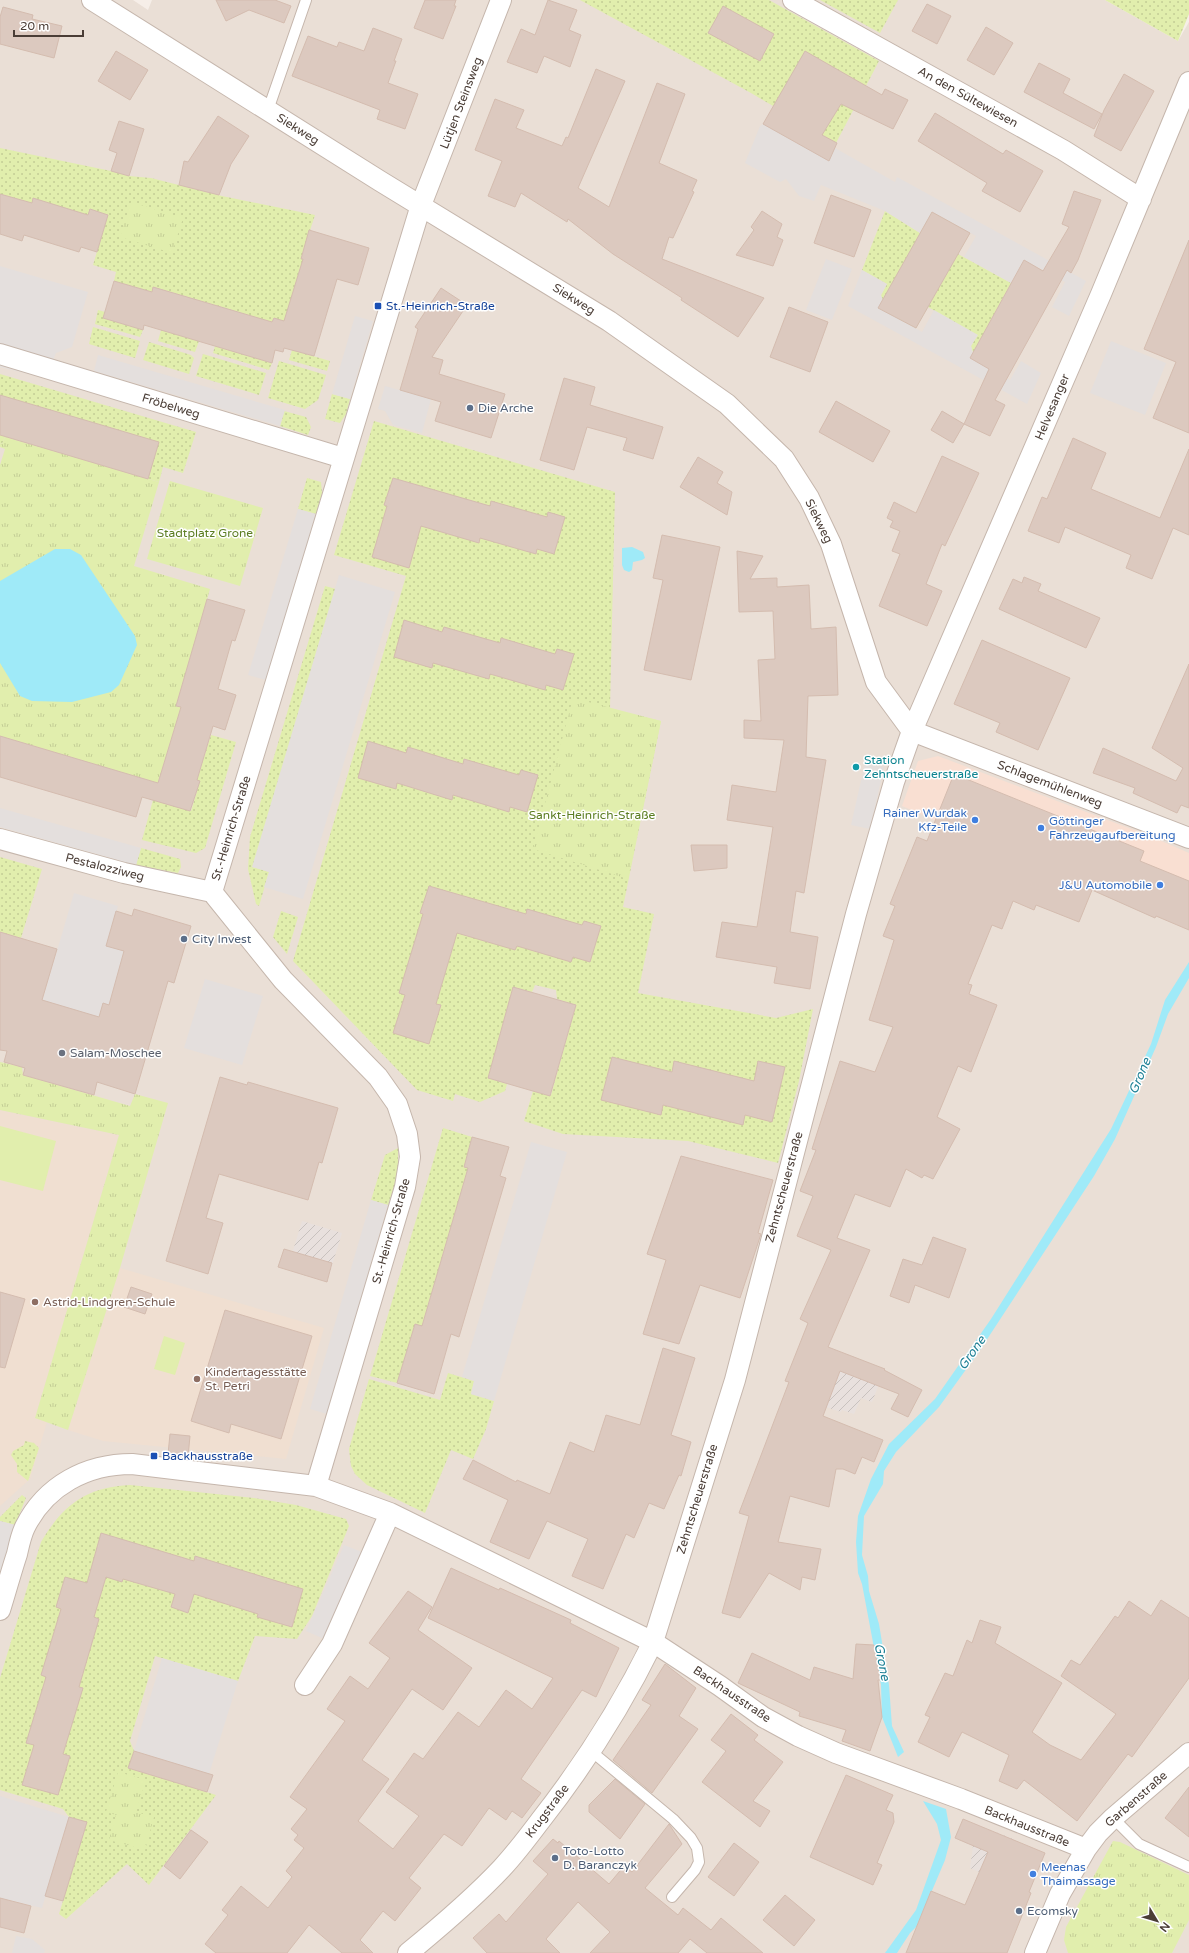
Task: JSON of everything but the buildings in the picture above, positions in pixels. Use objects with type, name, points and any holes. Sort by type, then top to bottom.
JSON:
[{"type":"street","name":"Siekweg","points":[[92,0],[609,321],[728,404],[784,459],[809,498],[831,544],[876,682],[912,731]]},
{"type":"street","name":"Lütjen Steinsweg","points":[[421,205],[501,0]]},
{"type":"street","name":"An den Sültewiesen","points":[[793,0],[1063,150],[1141,199]]},
{"type":"street","name":"Helvesanger","points":[[912,731],[1141,199],[1189,82]]},
{"type":"street","name":"St.-Heinrich-Straße","points":[[316,1486],[405,1187],[410,1157],[407,1134],[396,1104],[378,1077],[283,980],[212,892],[421,205]]},
{"type":"street","name":"Fröbelweg","points":[[0,354],[343,458]]},
{"type":"street","name":"Schlagemühlenweg","points":[[912,731],[1189,838]]},
{"type":"street","name":"Zehntscheuerstraße","points":[[653,1642],[735,1380],[856,914],[894,782],[912,731]]},
{"type":"street","name":"Pestalozziweg","points":[[0,839],[118,872],[212,892]]},
{"type":"street","name":"Backhausstraße","points":[[0,1610],[24,1528],[46,1497],[80,1474],[112,1464],[132,1464],[316,1486],[390,1513],[653,1642],[720,1686],[763,1717],[798,1736],[836,1753],[1086,1849]]},
{"type":"street","points":[[305,1686],[332,1644],[390,1513]]},
{"type":"street","name":"Krugstraße","points":[[408,1953],[473,1897],[503,1867],[553,1804],[591,1751],[640,1668],[653,1642]]},
{"type":"street","name":"Garbenstraße","points":[[1035,1953],[1060,1894],[1086,1849],[1113,1818],[1189,1753]]},
{"type":"lane","points":[[268,110],[306,0]]},
{"type":"lane","points":[[591,1751],[673,1819],[691,1838],[697,1848],[699,1862],[695,1870],[672,1897]]},
{"type":"lane","points":[[1113,1818],[1139,1844],[1189,1867]]},
{"type":"shaded area","points":[[0,0],[133,0],[148,10],[152,0],[1105,0],[1178,41],[1189,22],[1189,1953],[0,1953]]},
{"type":"shaded area","points":[[763,124],[829,161],[835,148],[895,182],[897,177],[1086,281],[1069,316],[1052,307],[1065,282],[1024,260],[1011,283],[964,257],[976,236],[932,212],[920,233],[885,211],[821,185],[814,201],[799,196],[786,179],[780,182],[745,163],[760,126]]},
{"type":"shaded area","points":[[826,259],[852,269],[832,320],[806,310]]},
{"type":"shaded area","points":[[0,266],[88,292],[72,347],[56,353],[46,378],[0,367]]},
{"type":"shaded area","points":[[862,270],[887,284],[881,295],[883,300],[879,308],[922,332],[934,310],[978,335],[971,346],[973,353],[970,358],[1010,380],[1021,361],[1041,373],[1027,404],[848,306]]},
{"type":"shaded area","points":[[355,316],[373,321],[350,399],[332,394]]},
{"type":"shaded area","points":[[1111,341],[1166,363],[1145,415],[1090,393]]},
{"type":"shaded area","points":[[98,355],[285,410],[280,426],[94,371]]},
{"type":"shaded area","points":[[385,386],[431,399],[422,433],[393,425],[385,411],[378,409]]},
{"type":"shaded area","points":[[298,509],[316,514],[266,680],[248,675]]},
{"type":"shaded area","points":[[339,575],[395,592],[303,899],[264,887],[269,872],[252,867]]},
{"type":"shaded area","name":"Göttinger Fahrzeugaufbereitung","points":[[938,756],[1150,836],[1189,853],[1189,930],[1093,889],[1083,912],[971,866],[981,840],[902,806],[918,761]]},
{"type":"shaded area","points":[[865,763],[884,767],[870,829],[851,825]]},
{"type":"shaded area","points":[[0,808],[141,848],[136,865],[0,827]]},
{"type":"shaded area","points":[[74,893],[118,906],[106,946],[132,953],[115,983],[101,1031],[39,1012]]},
{"type":"shaded area","points":[[205,979],[263,996],[242,1065],[184,1048]]},
{"type":"shaded area","name":"Astrid-Lindgren-Schule","points":[[0,1110],[119,1135],[35,1418],[47,1422],[30,1479],[0,1506]]},
{"type":"shaded area","points":[[531,1142],[567,1152],[494,1401],[471,1394],[474,1381],[462,1377]]},
{"type":"shaded area","points":[[371,1200],[388,1205],[327,1414],[310,1409]]},
{"type":"shaded area","points":[[302,1221],[342,1233],[327,1282],[287,1270]]},
{"type":"shaded area","name":"Kindertagesstätte St. Petri","points":[[120,1268],[324,1328],[286,1459],[103,1441],[68,1430]]},
{"type":"shaded area","points":[[846,1354],[885,1369],[872,1402],[861,1398],[854,1414],[842,1410],[841,1412],[826,1407]]},
{"type":"shaded area","points":[[0,1521],[15,1525],[0,1574]]},
{"type":"shaded area","points":[[344,1545],[362,1552],[324,1639],[306,1631]]},
{"type":"shaded area","points":[[162,1658],[238,1681],[209,1774],[134,1751]]},
{"type":"shaded area","points":[[0,1796],[69,1817],[42,1908],[0,1898]]},
{"type":"shaded area","points":[[963,1819],[1013,1839],[996,1879],[970,1868],[973,1846],[955,1838]]},
{"type":"shaded area","points":[[16,1936],[32,1939],[45,1950],[44,1953],[12,1953]]},
{"type":"green space","points":[[580,0],[769,0],[879,61],[836,143],[751,93]]},
{"type":"green space","points":[[820,0],[898,0],[880,33]]},
{"type":"green space","points":[[1105,0],[1189,0],[1189,14],[1178,41]]},
{"type":"green space","points":[[0,148],[129,176],[151,178],[222,196],[315,215],[301,258],[308,261],[284,321],[274,318],[272,322],[154,287],[152,292],[114,281],[116,272],[93,265],[108,215],[90,209],[88,215],[34,199],[32,203],[0,194]]},
{"type":"green space","points":[[131,202],[183,218],[172,253],[120,237]]},
{"type":"green space","points":[[885,211],[920,233],[932,212],[970,233],[958,254],[1011,283],[973,353],[971,346],[977,335],[928,307],[916,328],[878,308],[881,295],[887,284],[862,270]]},
{"type":"green space","points":[[98,310],[105,312],[103,318],[143,330],[140,337],[95,324]]},
{"type":"green space","points":[[93,327],[140,341],[135,358],[89,344]]},
{"type":"green space","points":[[161,330],[199,341],[195,352],[158,341]]},
{"type":"green space","points":[[149,342],[191,355],[194,358],[189,374],[143,360]]},
{"type":"green space","points":[[215,346],[272,363],[269,370],[213,353]]},
{"type":"green space","points":[[292,350],[330,361],[327,371],[289,360]]},
{"type":"green space","points":[[203,354],[266,373],[259,395],[196,376]]},
{"type":"green space","points":[[279,361],[326,375],[318,400],[305,409],[268,398]]},
{"type":"green space","points":[[0,374],[196,432],[183,473],[163,467],[159,482],[5,437],[2,444],[0,443]]},
{"type":"green space","points":[[332,394],[350,399],[346,414],[340,423],[325,419]]},
{"type":"green space","points":[[284,411],[306,417],[311,427],[308,435],[280,426]]},
{"type":"green space","points":[[374,421],[615,492],[610,709],[661,721],[623,907],[654,914],[638,993],[776,1018],[813,1009],[799,1081],[778,1163],[688,1141],[563,1134],[524,1121],[533,1091],[551,1095],[576,1005],[557,999],[556,990],[535,985],[532,992],[513,987],[488,1078],[507,1084],[505,1091],[480,1102],[455,1094],[453,1101],[417,1090],[293,961],[406,576],[334,555]]},
{"type":"green space","points":[[5,437],[159,482],[134,566],[210,589],[176,706],[181,707],[158,783],[0,736],[0,465],[5,449],[0,447],[0,443],[2,444]]},
{"type":"green space","points":[[307,478],[321,482],[322,493],[316,514],[298,509]]},
{"type":"green space","name":"Stadtplatz Grone","points":[[170,481],[263,508],[240,586],[147,559]]},
{"type":"green space","points":[[325,586],[336,589],[253,867],[269,872],[259,906],[256,904],[248,869],[250,837]]},
{"type":"green space","name":"Sankt-Heinrich-Straße","points":[[573,698],[661,721],[628,879],[533,849]]},
{"type":"green space","points":[[211,735],[236,742],[205,848],[196,853],[142,840],[153,800],[191,811],[200,781],[197,780]]},
{"type":"green space","points":[[141,848],[180,859],[181,867],[178,873],[136,865]]},
{"type":"green space","points":[[0,857],[42,869],[21,938],[0,932]]},
{"type":"green space","points":[[281,911],[298,917],[287,954],[273,937]]},
{"type":"green space","points":[[0,1062],[22,1067],[23,1075],[130,1106],[135,1094],[168,1103],[120,1268],[68,1430],[35,1418],[119,1135],[0,1110]]},
{"type":"green space","points":[[0,1126],[56,1141],[43,1191],[0,1180]]},
{"type":"green space","points":[[443,1128],[472,1137],[464,1167],[468,1168],[422,1326],[415,1324],[397,1383],[370,1376]]},
{"type":"green space","points":[[398,1148],[398,1174],[388,1205],[371,1200],[385,1155]]},
{"type":"green space","points":[[164,1336],[185,1343],[175,1375],[154,1369]]},
{"type":"green space","points":[[448,1373],[474,1381],[471,1394],[494,1401],[486,1429],[473,1459],[451,1450],[425,1513],[367,1485],[355,1474],[351,1466],[349,1449],[369,1379],[440,1400]]},
{"type":"green space","points":[[25,1441],[34,1443],[39,1448],[28,1481],[17,1472],[17,1464],[11,1455],[13,1451],[24,1445]]},
{"type":"green space","points":[[130,1485],[254,1498],[296,1505],[346,1519],[349,1526],[312,1616],[297,1639],[255,1636],[238,1681],[155,1656],[130,1741],[134,1751],[129,1768],[216,1795],[149,1885],[127,1864],[66,1919],[59,1914],[87,1823],[69,1817],[63,1809],[0,1790],[0,1678],[41,1542],[49,1529],[67,1508],[88,1494],[114,1487]]},
{"type":"green space","points":[[22,1495],[26,1498],[15,1525],[0,1521],[0,1517]]},
{"type":"green space","points":[[118,1772],[146,1780],[136,1812],[154,1817],[145,1850],[109,1840],[116,1815],[106,1812]]},
{"type":"green space","points":[[1113,1841],[1120,1842],[1189,1875],[1189,1920],[1172,1953],[1068,1953],[1064,1940],[1066,1927]]},
{"type":"water","points":[[632,547],[643,552],[645,558],[633,562],[632,570],[629,572],[624,570],[622,565],[622,548]]},
{"type":"water","points":[[55,549],[70,549],[81,555],[135,636],[137,645],[119,685],[111,692],[72,702],[32,701],[20,696],[0,663],[0,581]]},
{"type":"water","name":"Grone","points":[[1189,962],[1189,978],[1168,1014],[1156,1047],[1115,1139],[1094,1176],[980,1350],[939,1407],[896,1452],[884,1471],[883,1484],[864,1516],[862,1555],[868,1576],[869,1591],[879,1624],[889,1685],[892,1726],[904,1752],[898,1757],[882,1717],[881,1685],[862,1584],[858,1573],[856,1542],[858,1516],[871,1479],[889,1444],[935,1399],[991,1319],[1111,1129],[1151,1044],[1165,1000]]},
{"type":"water","points":[[923,1801],[946,1809],[951,1837],[945,1860],[917,1926],[910,1933],[897,1953],[885,1953],[916,1910],[941,1840],[937,1824]]},
{"type":"place","name":"St.-Heinrich-Straße","points":[[378,306]]},
{"type":"place","name":"Die Arche","points":[[470,408]]},
{"type":"place","name":"Station Zehntscheuerstraße","points":[[856,767]]},
{"type":"place","name":"Rainer Wurdak Kfz-Teile","points":[[975,820]]},
{"type":"place","name":"Göttinger Fahrzeugaufbereitung","points":[[1041,828]]},
{"type":"place","name":"J&U Automobile","points":[[1160,885]]},
{"type":"place","name":"City Invest","points":[[184,939]]},
{"type":"place","name":"Salam-Moschee","points":[[62,1053]]},
{"type":"place","name":"Astrid-Lindgren-Schule","points":[[35,1302]]},
{"type":"place","name":"Kindertagesstätte St. Petri","points":[[197,1379]]},
{"type":"place","name":"Backhausstraße","points":[[154,1456]]},
{"type":"place","name":"Toto-Lotto D. Baranczyk","points":[[555,1858]]},
{"type":"place","name":"Meenas Thaimassage","points":[[1033,1874]]},
{"type":"place","name":"Ecomsky","points":[[1019,1911]]}]
